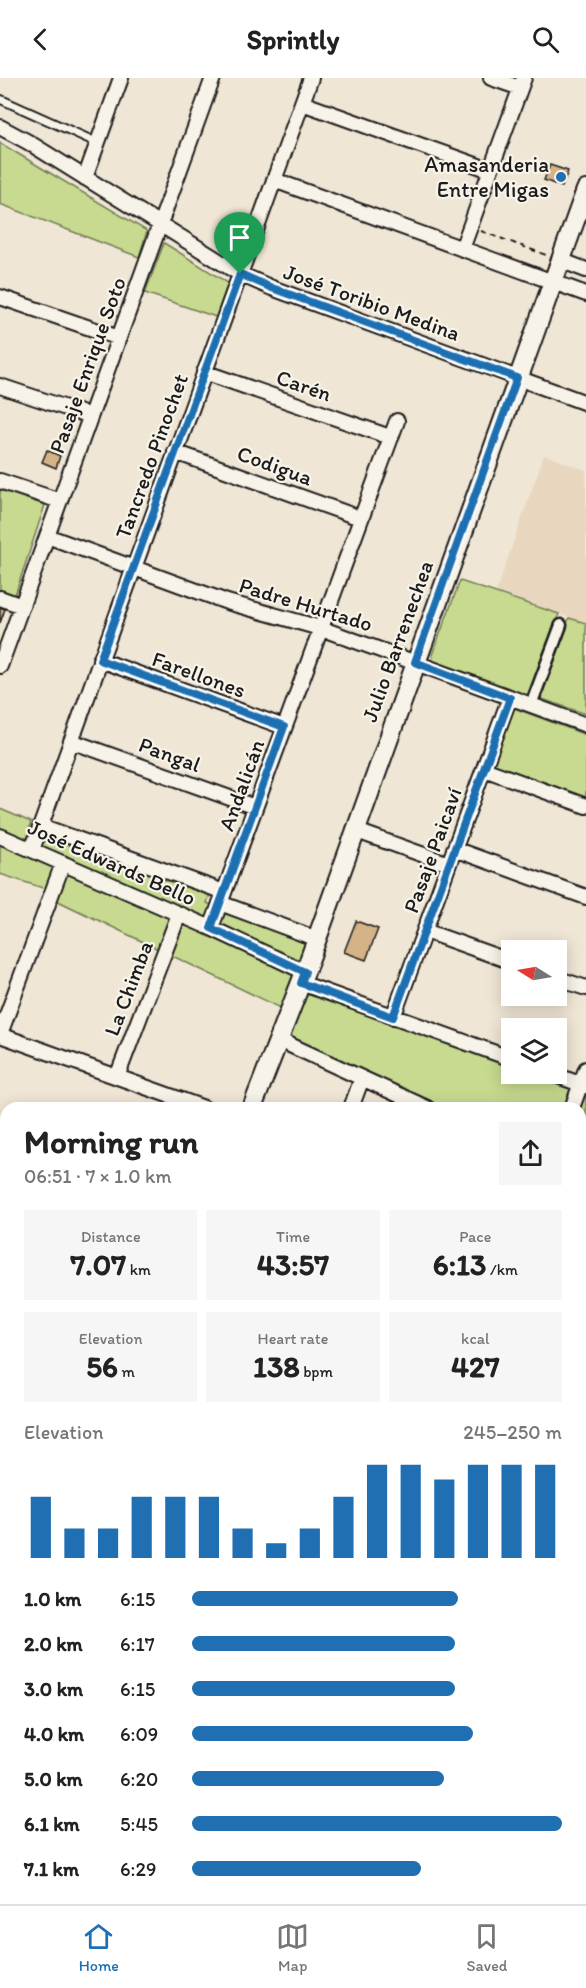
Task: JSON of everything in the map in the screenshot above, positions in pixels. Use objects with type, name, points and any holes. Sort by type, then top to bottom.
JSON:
[{"type":"street","points":[[85,178],[121,78]]},
{"type":"street","name":"Pasaje Enrique Soto","points":[[0,666],[213,78]]},
{"type":"street","name":"Tancredo Pinochet","points":[[32,850],[311,78]]},
{"type":"street","points":[[462,249],[522,83],[491,78]]},
{"type":"street","points":[[302,103],[490,170]]},
{"type":"street","name":"José Toribio Medina","points":[[0,127],[28,142],[240,274],[272,288],[586,403]]},
{"type":"street","points":[[274,180],[586,294]]},
{"type":"street","name":"Julio Barrenechea","points":[[254,1102],[303,978],[354,830],[586,190]]},
{"type":"street","points":[[560,260],[586,270]]},
{"type":"street","points":[[0,297],[119,338]]},
{"type":"street","name":"Carén","points":[[204,372],[390,438]]},
{"type":"street","points":[[0,386],[90,416]]},
{"type":"street","name":"Andalicán","points":[[211,928],[397,421]]},
{"type":"street","name":"Codigua","points":[[175,452],[360,518]]},
{"type":"street","points":[[0,481],[60,501]]},
{"type":"street","name":"Padre Hurtado","points":[[47,536],[227,602],[320,628],[586,725]]},
{"type":"street","points":[[0,598],[22,606]]},
{"type":"street","points":[[531,705],[561,625]]},
{"type":"street","name":"Farellones","points":[[100,660],[284,727]]},
{"type":"street","name":"Pasaje Paicaví","points":[[393,1017],[510,698]]},
{"type":"street","name":"Pangal","points":[[71,741],[255,807]]},
{"type":"street","points":[[484,770],[586,807]]},
{"type":"street","name":"José Edwards Bello","points":[[41,826],[222,897],[317,939]]},
{"type":"street","points":[[354,830],[449,864]]},
{"type":"street","name":"José Edwards Bello","points":[[0,836],[211,928],[303,978],[393,1017],[501,1055]]},
{"type":"street","points":[[454,849],[586,897]]},
{"type":"street","points":[[63,863],[0,1035],[187,1102]]},
{"type":"street","name":"La Chimba","points":[[117,1077],[179,914]]},
{"type":"street","points":[[425,931],[501,958]]},
{"type":"street","points":[[567,982],[586,988]]},
{"type":"street","points":[[279,1040],[414,1102]]},
{"type":"street","points":[[575,1102],[583,1085],[586,1070]]},
{"type":"street","points":[[353,1102],[362,1078]]},
{"type":"street","points":[[567,1079],[583,1085]]},
{"type":"lane","points":[[0,99],[98,143]]},
{"type":"path","points":[[470,227],[560,260]]},
{"type":"shaded area","points":[[544,455],[586,470],[586,623],[496,592]]},
{"type":"green space","points":[[0,143],[147,231],[139,257],[0,204]]},
{"type":"green space","points":[[164,243],[228,283],[216,317],[145,293]]},
{"type":"green space","points":[[0,490],[45,505],[15,595],[0,590]]},
{"type":"green space","points":[[460,581],[559,614],[528,698],[434,665],[432,655]]},
{"type":"green space","points":[[569,618],[586,623],[586,714],[539,698]]},
{"type":"green space","points":[[514,708],[586,735],[586,802],[492,767]]},
{"type":"green space","points":[[0,809],[31,822],[29,830],[210,894],[207,903],[307,944],[283,1009],[56,900],[58,893],[0,874]]},
{"type":"green space","points":[[311,993],[501,1060],[501,1084],[567,1083],[586,1089],[586,1102],[427,1102],[288,1039],[304,998]]},
{"type":"building","points":[[550,165],[568,171],[562,187],[544,180]]},
{"type":"building","points":[[47,450],[60,456],[56,468],[42,462]]},
{"type":"building","points":[[0,607],[5,609],[0,623]]},
{"type":"building","points":[[356,921],[378,929],[366,960],[344,952]]},
{"type":"place","name":"Amasanderia Entre Migas","points":[[561,177]]},
{"type":"route","points":[[240,274],[256,282],[517,378],[415,662],[510,698],[393,1017],[301,983],[305,972],[211,928],[284,727],[100,660],[240,274]]}]
